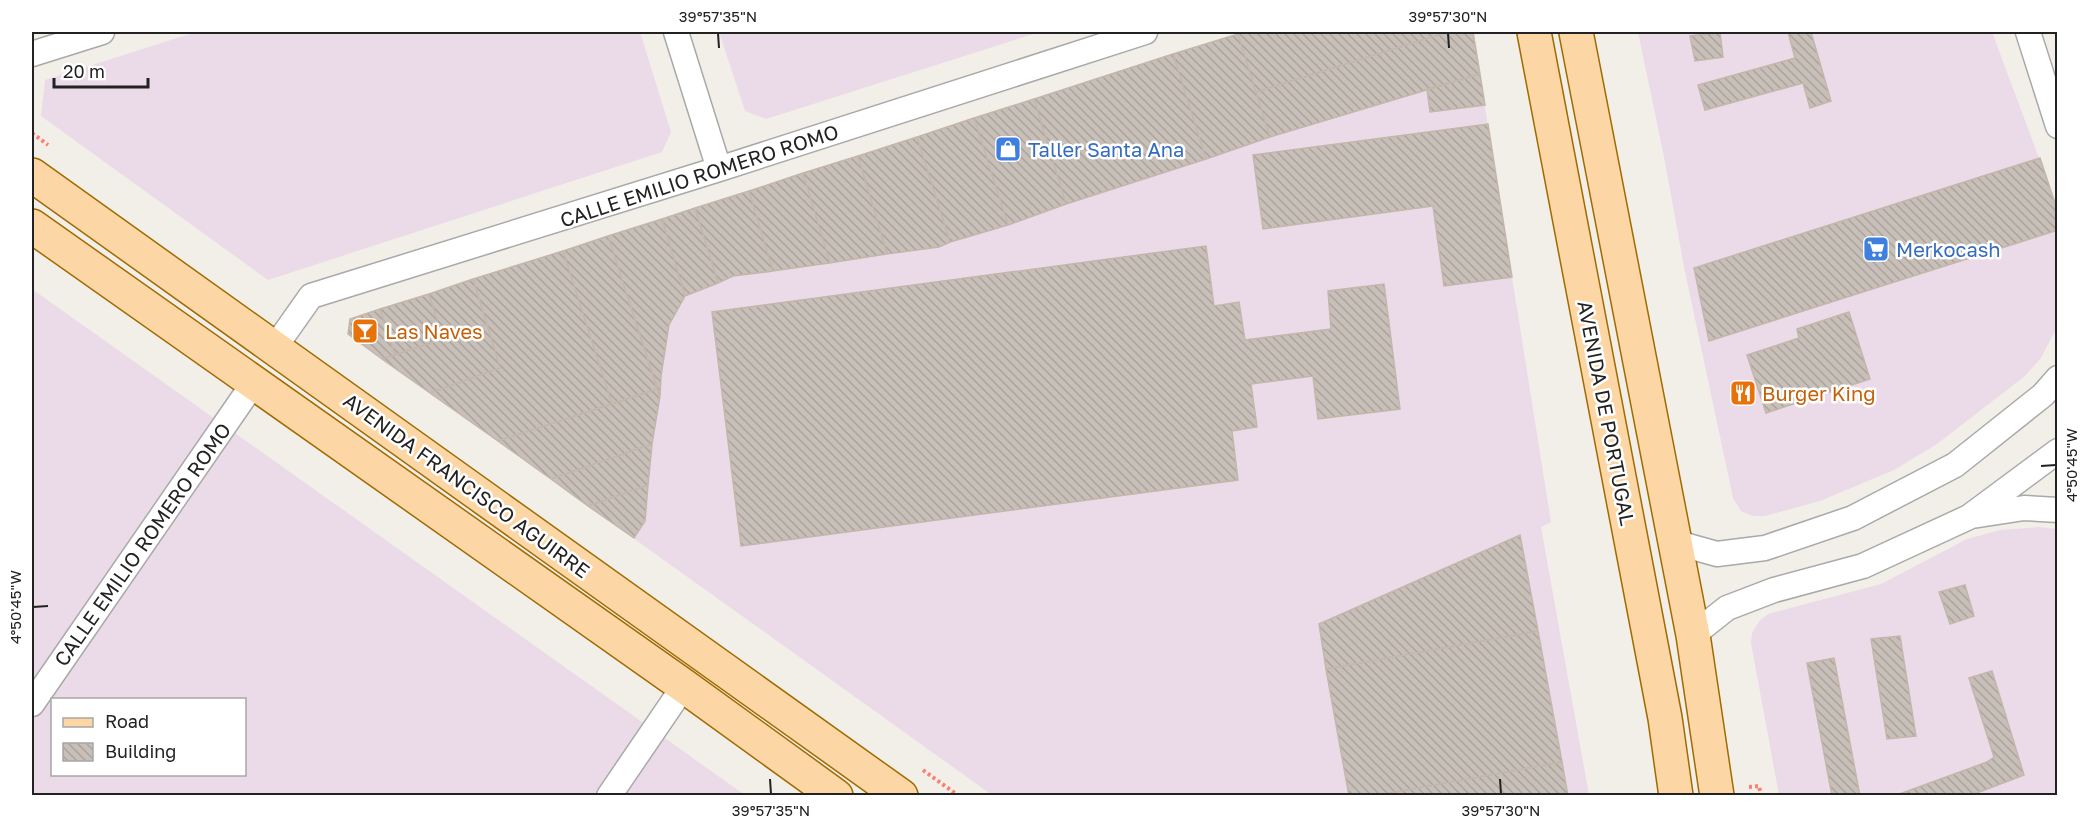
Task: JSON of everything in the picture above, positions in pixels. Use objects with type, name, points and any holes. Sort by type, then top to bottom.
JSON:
[{"type":"main road","name":"AVENIDA DE PORTUGAL","points":[[1534,32],[1653,653],[1676,795]]},
{"type":"main road","name":"AVENIDA DE PORTUGAL","points":[[1576,32],[1693,635],[1717,795]]},
{"type":"main road","name":"AVENIDA FRANCISCO AGUIRRE","points":[[32,175],[901,795]]},
{"type":"main road","name":"AVENIDA FRANCISCO AGUIRRE","points":[[32,226],[836,795]]},
{"type":"street","points":[[32,54],[102,32]]},
{"type":"street","points":[[676,32],[719,169]]},
{"type":"street","name":"CALLE EMILIO ROMERO ROMO","points":[[275,348],[311,296],[719,169],[1145,32]]},
{"type":"street","points":[[2028,32],[2058,126]]},
{"type":"street","points":[[1674,542],[1717,554],[1765,548],[1853,518],[1955,465],[2043,395],[2058,378]]},
{"type":"street","name":"CALLE EMILIO ROMERO ROMO","points":[[32,704],[254,384]]},
{"type":"street","points":[[1693,635],[1727,608],[1774,590],[1863,566],[1970,516],[2058,451]]},
{"type":"street","points":[[1970,516],[2024,508],[2058,510]]},
{"type":"street","points":[[609,795],[684,686]]},
{"type":"shaded area","points":[[196,32],[640,32],[671,132],[662,152],[268,280],[41,116],[45,80]]},
{"type":"shaded area","points":[[719,32],[1040,32],[766,119],[745,111]]},
{"type":"shaded area","points":[[1244,32],[1473,32],[1551,522],[1541,527],[1589,795],[992,795],[348,334],[350,319]]},
{"type":"shaded area","points":[[1638,32],[1992,32],[2057,212],[2057,327],[2041,358],[2025,376],[1937,444],[1894,470],[1820,501],[1765,516],[1752,516],[1741,511],[1733,498],[1685,272]]},
{"type":"shaded area","points":[[32,289],[745,795],[32,795]]},
{"type":"shaded area","points":[[2039,527],[2057,529],[2057,795],[1779,795],[1751,643],[1752,633],[1760,620],[1768,614],[1881,584],[1967,539],[2000,530]]},
{"type":"building","points":[[1244,32],[1448,32],[1256,92],[1238,34]]},
{"type":"building","points":[[1448,32],[1473,32],[1480,74],[1270,137],[1256,92]]},
{"type":"building","points":[[1720,32],[1723,57],[1695,61],[1690,36]]},
{"type":"building","points":[[1788,32],[1811,32],[1831,101],[1810,108],[1803,83],[1705,110],[1698,85],[1795,58]]},
{"type":"building","points":[[1238,34],[1270,137],[1206,159],[1173,54]]},
{"type":"building","points":[[1173,54],[1206,159],[1066,204],[1034,99]]},
{"type":"building","points":[[1480,74],[1485,105],[1430,112],[1427,89]]},
{"type":"building","points":[[1034,99],[1066,204],[1008,225],[974,118]]},
{"type":"building","points":[[974,118],[1008,225],[950,242],[917,137]]},
{"type":"building","points":[[1488,124],[1512,277],[1444,286],[1433,206],[1263,229],[1253,155]]},
{"type":"building","points":[[917,137],[950,242],[939,247],[887,254],[858,156]]},
{"type":"building","points":[[858,156],[887,254],[830,263],[803,173]]},
{"type":"building","name":"Merkocash","points":[[2040,158],[2058,212],[2058,230],[1709,341],[1694,268]]},
{"type":"building","points":[[803,173],[830,263],[773,271],[749,191]]},
{"type":"building","points":[[749,191],[773,271],[733,276],[718,283],[695,208]]},
{"type":"building","points":[[695,208],[718,283],[685,296],[662,219]]},
{"type":"building","points":[[662,219],[685,296],[669,325],[660,396],[608,236]]},
{"type":"building","points":[[608,236],[657,389],[612,404],[563,251]]},
{"type":"building","points":[[1206,246],[1214,306],[1239,302],[1245,340],[1331,329],[1328,291],[1384,284],[1400,409],[1318,419],[1313,376],[1251,384],[1257,427],[1232,431],[1238,480],[741,546],[712,312]]},
{"type":"building","points":[[563,251],[612,404],[498,441],[430,393],[500,368],[473,279]]},
{"type":"building","points":[[473,279],[487,324],[443,339],[429,294]]},
{"type":"building","points":[[429,294],[443,339],[395,355],[380,309]]},
{"type":"building","points":[[380,309],[395,355],[382,359],[348,334],[350,319]]},
{"type":"building","points":[[1849,312],[1870,379],[1766,413],[1747,355],[1799,338],[1797,329]]},
{"type":"building","points":[[487,324],[500,368],[430,393],[382,359]]},
{"type":"building","points":[[657,389],[660,396],[652,444],[551,479],[498,441]]},
{"type":"building","points":[[652,444],[648,485],[588,506],[551,479]]},
{"type":"building","points":[[648,485],[645,521],[634,538],[588,506]]},
{"type":"building","points":[[1520,535],[1538,631],[1326,669],[1319,624]]},
{"type":"building","points":[[1965,585],[1974,616],[1950,624],[1939,592]]},
{"type":"building","points":[[1538,631],[1562,762],[1373,796],[1349,796],[1326,669]]},
{"type":"building","points":[[1900,636],[1916,736],[1887,739],[1871,639]]},
{"type":"building","points":[[1834,658],[1860,796],[1832,796],[1807,663]]},
{"type":"building","points":[[1992,671],[2024,775],[1969,796],[1894,796],[1987,762],[1994,757],[1969,678]]},
{"type":"building","points":[[1562,762],[1568,796],[1373,796]]},
{"type":"place","name":"Taller Santa Ana","points":[[1008,149]]},
{"type":"place","name":"Merkocash","points":[[1876,249]]},
{"type":"place","name":"Las Naves","points":[[365,331]]},
{"type":"place","name":"Burger King","points":[[1743,393]]}]
